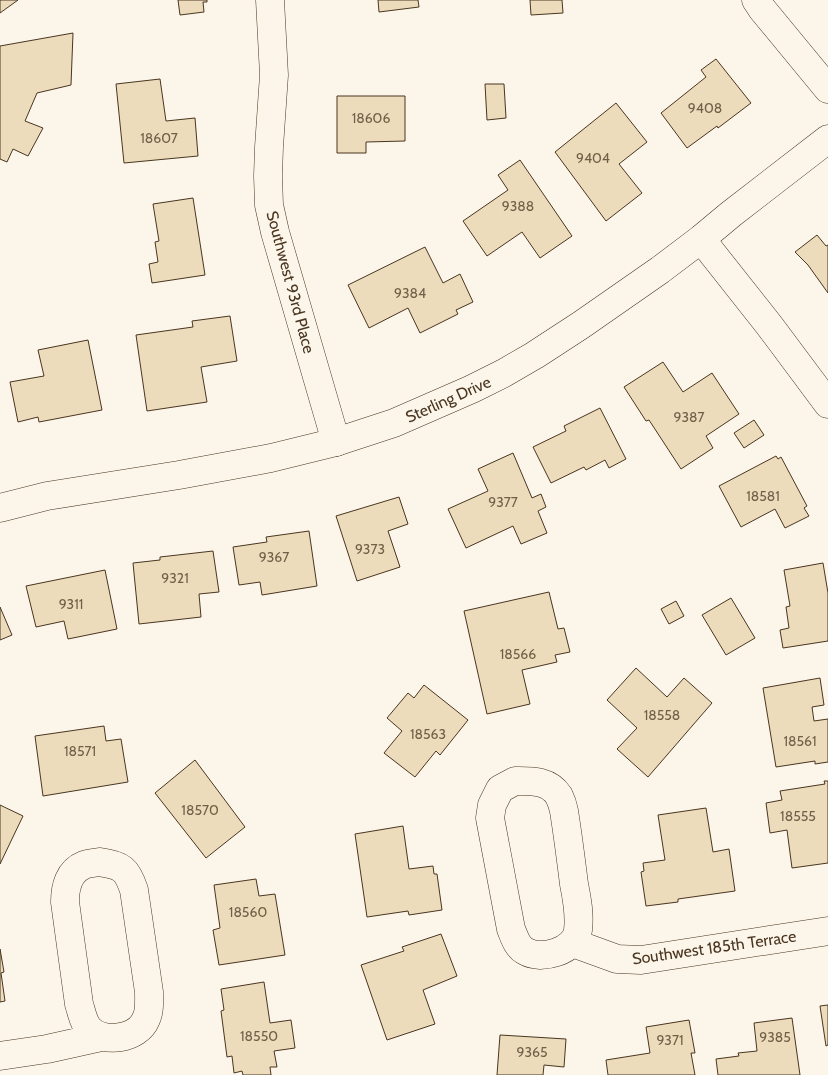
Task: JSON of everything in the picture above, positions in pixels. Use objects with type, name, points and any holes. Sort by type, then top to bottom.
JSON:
[{"type":"street","name":"Southwest 93rd Place","points":[[270,0],[274,75],[268,176],[274,232],[336,442]]},
{"type":"street","points":[[756,0],[828,89]]},
{"type":"street","name":"Sterling Drive","points":[[0,508],[47,496],[272,458],[336,442],[394,423],[472,389],[535,355],[660,270],[828,138]]},
{"type":"street","points":[[701,239],[828,404]]},
{"type":"street","points":[[515,781],[535,781],[550,785],[559,796],[564,811],[579,915],[578,933],[572,942],[562,951],[535,955],[524,951],[515,941],[490,818],[492,805],[500,789],[515,781]]},
{"type":"street","points":[[0,1056],[47,1049],[101,1037],[116,1038],[132,1034],[146,1020],[149,1008],[149,992],[134,890],[130,877],[123,869],[112,864],[100,862],[84,865],[74,871],[65,890],[65,902],[79,1004],[84,1020],[90,1029],[101,1037]]},
{"type":"street","name":"Southwest 185th Terrace","points":[[572,942],[617,959],[642,960],[828,931]]},
{"type":"building","points":[[0,0],[18,0],[0,13]]},
{"type":"building","points":[[178,0],[207,0],[207,2],[203,2],[204,12],[180,15]]},
{"type":"building","points":[[378,0],[418,0],[419,7],[379,12]]},
{"type":"building","points":[[530,0],[562,0],[563,13],[531,15]]},
{"type":"building","points":[[73,33],[71,85],[37,93],[25,121],[43,128],[28,156],[13,149],[7,162],[0,159],[0,46]]},
{"type":"building","points":[[716,59],[751,103],[687,148],[661,113],[706,77],[701,70]]},
{"type":"building","points":[[160,79],[166,121],[195,118],[198,156],[124,163],[116,84]]},
{"type":"building","points":[[485,84],[504,84],[506,118],[487,120]]},
{"type":"building","points":[[337,96],[405,96],[405,141],[366,142],[366,153],[337,153]]},
{"type":"building","points":[[616,103],[647,142],[619,164],[642,193],[606,221],[555,152]]},
{"type":"building","points":[[520,160],[572,236],[540,258],[522,232],[487,256],[463,221],[508,190],[498,175]]},
{"type":"building","points":[[193,198],[205,275],[152,283],[149,264],[158,262],[155,242],[159,241],[153,204]]},
{"type":"building","points":[[817,235],[826,246],[828,245],[828,293],[808,265],[795,252]]},
{"type":"building","points":[[425,247],[443,283],[460,274],[473,302],[456,310],[458,314],[420,333],[408,308],[369,328],[348,285]]},
{"type":"building","points":[[230,316],[237,361],[201,367],[207,402],[147,411],[136,335],[193,327],[192,321]]},
{"type":"building","points":[[88,340],[102,410],[39,422],[38,417],[18,422],[10,382],[44,376],[38,350]]},
{"type":"building","points":[[663,362],[683,392],[712,373],[739,414],[706,436],[713,448],[681,469],[649,420],[646,421],[624,387]]},
{"type":"building","points":[[600,408],[626,459],[609,468],[605,460],[586,470],[584,467],[551,483],[533,447],[566,431],[564,426]]},
{"type":"building","points":[[754,420],[764,435],[744,448],[734,433]]},
{"type":"building","points":[[513,453],[532,498],[541,494],[546,507],[538,511],[547,533],[521,544],[513,526],[466,548],[448,509],[488,491],[478,469]]},
{"type":"building","points":[[776,456],[778,459],[781,457],[807,506],[804,508],[809,516],[785,528],[775,509],[741,527],[719,486]]},
{"type":"building","points":[[399,497],[408,524],[388,531],[400,567],[357,581],[336,516]]},
{"type":"building","points":[[309,531],[317,586],[262,595],[260,582],[239,585],[233,547],[267,542],[266,537]]},
{"type":"building","points":[[213,551],[219,592],[199,594],[201,617],[139,624],[133,563],[160,560],[160,557]]},
{"type":"building","points":[[823,563],[828,593],[828,641],[783,648],[780,630],[789,628],[786,607],[790,606],[784,570]]},
{"type":"building","points":[[105,570],[117,629],[68,639],[64,621],[36,627],[26,586]]},
{"type":"building","points":[[549,592],[558,629],[564,628],[570,652],[555,655],[557,662],[522,670],[530,704],[487,714],[464,611]]},
{"type":"building","points":[[731,598],[755,638],[726,655],[702,615]]},
{"type":"building","points":[[676,601],[684,616],[669,624],[661,609]]},
{"type":"building","points":[[0,607],[12,635],[0,640]]},
{"type":"building","points":[[636,668],[667,697],[684,678],[712,703],[648,777],[617,749],[637,728],[607,700]]},
{"type":"building","points":[[820,678],[824,705],[812,707],[814,721],[828,719],[828,762],[815,764],[815,761],[776,767],[763,688]]},
{"type":"building","points":[[424,685],[468,720],[440,755],[436,751],[415,777],[384,753],[402,731],[387,718],[408,693],[414,698]]},
{"type":"building","points":[[104,726],[106,741],[121,739],[128,782],[43,796],[35,736]]},
{"type":"building","points":[[195,760],[245,827],[206,858],[155,793]]},
{"type":"building","points":[[824,781],[828,781],[828,863],[792,868],[787,830],[770,833],[766,803],[782,800],[780,791],[825,784]]},
{"type":"building","points":[[0,805],[23,816],[0,864]]},
{"type":"building","points":[[706,808],[713,852],[729,849],[735,891],[678,899],[678,902],[646,906],[641,872],[644,871],[643,863],[665,860],[658,815]]},
{"type":"building","points":[[403,826],[409,869],[433,866],[434,874],[437,874],[442,910],[409,915],[408,911],[367,917],[355,834]]},
{"type":"building","points":[[256,879],[259,896],[275,894],[285,955],[219,965],[213,930],[220,928],[214,885]]},
{"type":"building","points":[[441,934],[457,976],[423,990],[435,1024],[387,1040],[361,965],[404,951],[402,947]]},
{"type":"building","points":[[0,949],[4,972],[1,973],[5,1001],[0,1002]]},
{"type":"building","points":[[264,982],[270,1023],[291,1020],[295,1048],[274,1051],[277,1067],[270,1067],[271,1075],[243,1075],[242,1071],[234,1073],[232,1056],[227,1057],[221,1011],[224,1010],[221,989]]},
{"type":"building","points":[[828,1005],[828,1045],[826,1046],[820,1006]]},
{"type":"building","points":[[792,1018],[800,1075],[718,1075],[716,1059],[739,1056],[738,1053],[757,1051],[754,1023]]},
{"type":"building","points":[[689,1020],[695,1053],[691,1053],[695,1075],[608,1075],[606,1060],[650,1053],[646,1027]]},
{"type":"building","points":[[500,1035],[566,1039],[564,1067],[544,1065],[543,1075],[497,1075]]}]
